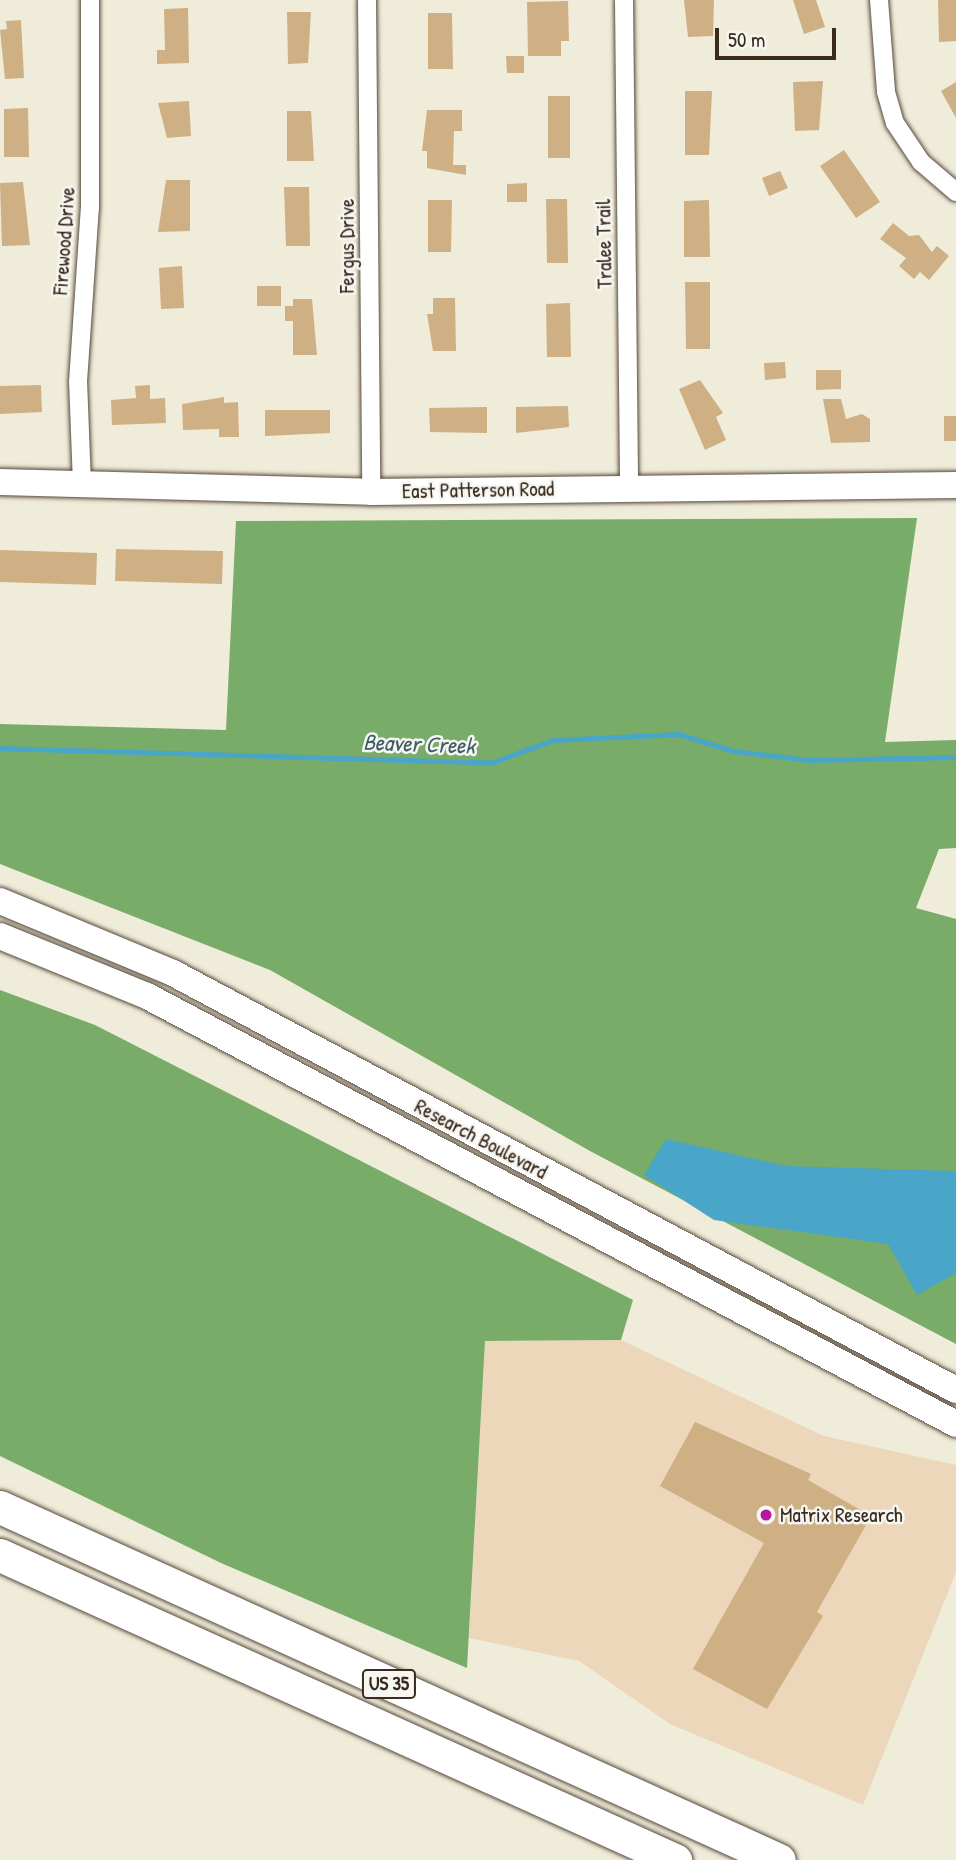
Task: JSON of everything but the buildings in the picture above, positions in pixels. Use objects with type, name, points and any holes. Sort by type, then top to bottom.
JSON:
[{"type":"highway","name":"US 35","points":[[0,1507],[779,1860]]},
{"type":"highway","name":"US 35","points":[[0,1555],[675,1860]]},
{"type":"main road","name":"East Patterson Road","points":[[0,482],[371,492],[956,485]]},
{"type":"main road","name":"Research Boulevard","points":[[0,901],[173,973],[956,1390]]},
{"type":"main road","name":"Research Boulevard","points":[[0,936],[147,996],[956,1424]]},
{"type":"street","name":"Firewood Drive","points":[[82,484],[79,368],[90,208],[90,0]]},
{"type":"street","name":"Fergus Drive","points":[[367,0],[371,492]]},
{"type":"street","name":"Tralee Trail","points":[[624,0],[629,487]]},
{"type":"street","points":[[879,0],[886,92],[895,123],[921,162],[956,192]]},
{"type":"shaded area","points":[[621,1340],[824,1436],[956,1465],[956,1572],[863,1805],[670,1724],[579,1661],[469,1638],[485,1341]]},
{"type":"green space","points":[[917,518],[885,742],[956,740],[956,848],[939,849],[916,908],[956,919],[956,1344],[590,1151],[270,970],[0,864],[0,724],[226,730],[236,521]]},
{"type":"green space","points":[[0,990],[95,1025],[633,1300],[621,1340],[485,1341],[467,1668],[221,1563],[0,1456]]},
{"type":"water","points":[[666,1139],[786,1166],[956,1171],[956,1273],[917,1295],[888,1244],[714,1220],[644,1175]]},
{"type":"waterway","name":"Beaver Creek","points":[[0,748],[491,763],[553,740],[679,734],[734,751],[810,760],[956,757]]},
{"type":"place","name":"Matrix Research","points":[[766,1515]]}]
